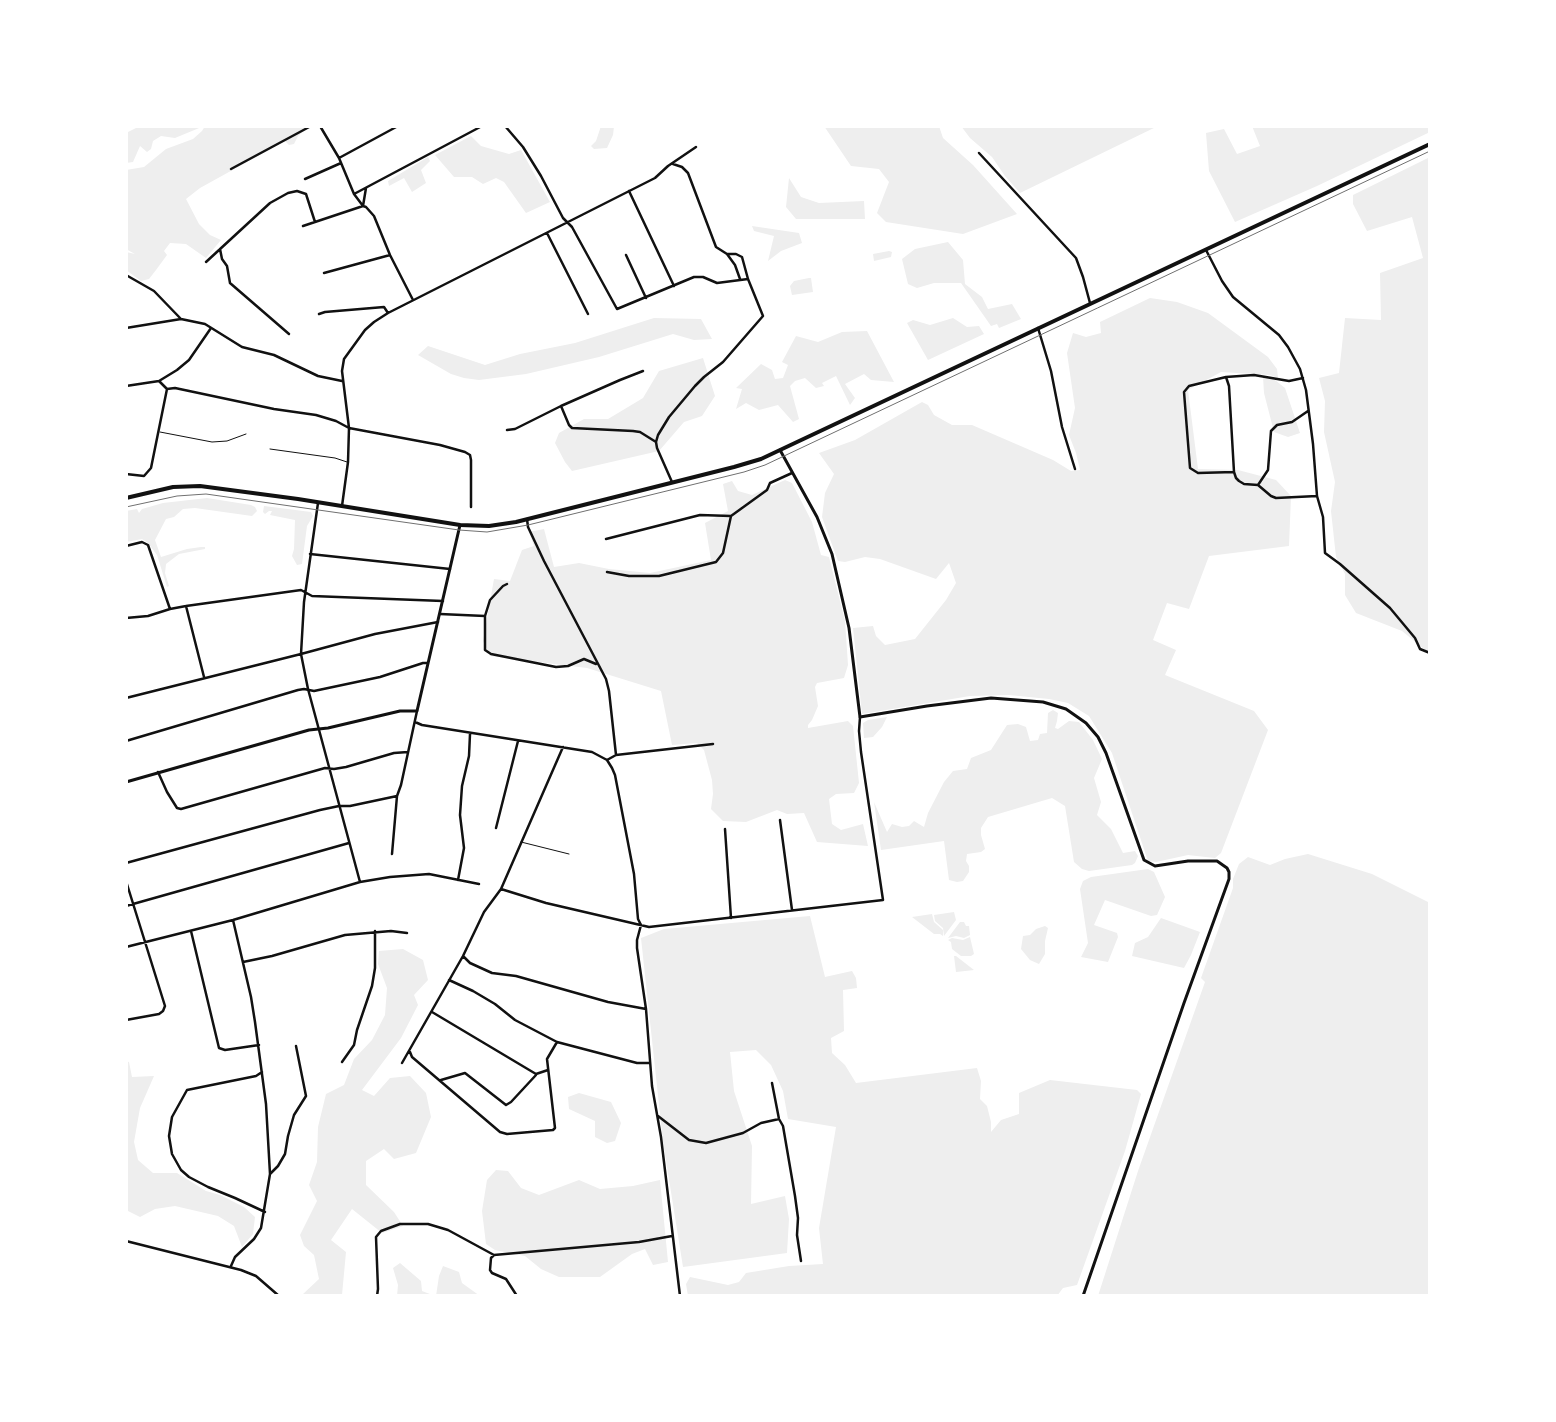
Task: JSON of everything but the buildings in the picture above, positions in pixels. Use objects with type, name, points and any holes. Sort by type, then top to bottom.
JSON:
[{"type":"highway","points":[[126,498],[173,487],[195,486],[318,502],[460,525],[489,526],[527,519],[734,467],[761,459],[1205,248],[1430,144]]},
{"type":"street","points":[[231,169],[311,126]]},
{"type":"street","points":[[320,126],[339,158],[354,194],[374,216],[390,255],[413,300]]},
{"type":"street","points":[[339,158],[398,126]]},
{"type":"street","points":[[354,194],[482,126]]},
{"type":"street","points":[[505,126],[523,148],[541,176],[563,218],[568,222],[617,309],[699,276],[717,283],[748,279]]},
{"type":"street","points":[[342,506],[348,462],[349,428],[342,381],[344,359],[374,322],[388,312],[655,178],[696,147]]},
{"type":"street","points":[[979,153],[1076,258],[1090,303]]},
{"type":"street","points":[[305,179],[341,163]]},
{"type":"street","points":[[672,164],[682,167],[688,173],[716,247],[727,254],[735,265],[740,279]]},
{"type":"street","points":[[363,206],[367,187]]},
{"type":"street","points":[[206,262],[270,203],[288,193],[297,191],[306,194],[315,222]]},
{"type":"street","points":[[629,191],[674,286]]},
{"type":"street","points":[[302,226],[363,206]]},
{"type":"street","points":[[547,233],[588,314]]},
{"type":"street","points":[[1205,248],[1222,281],[1233,297],[1251,314],[1273,329],[1284,341],[1300,369],[1309,411],[1317,496],[1323,517],[1324,554],[1340,564],[1390,608],[1408,628],[1420,649],[1430,654]]},
{"type":"street","points":[[220,249],[222,259],[227,266],[230,283],[289,334]]},
{"type":"street","points":[[656,442],[669,417],[704,377],[728,356],[763,316],[748,279],[742,257],[736,254],[727,254]]},
{"type":"street","points":[[324,273],[390,255]]},
{"type":"street","points":[[626,255],[646,298]]},
{"type":"street","points":[[126,275],[148,286],[181,319]]},
{"type":"street","points":[[318,314],[384,307],[388,312]]},
{"type":"street","points":[[126,328],[181,319],[206,324],[242,347],[274,356],[318,376],[342,381]]},
{"type":"street","points":[[126,386],[159,381],[177,370],[189,360],[211,328]]},
{"type":"street","points":[[1038,328],[1051,371],[1062,427],[1075,469]]},
{"type":"street","points":[[507,430],[515,429],[560,406],[643,371]]},
{"type":"street","points":[[1234,472],[1198,473],[1190,468],[1184,392],[1189,386],[1226,377],[1254,375],[1289,381],[1303,378]]},
{"type":"street","points":[[1226,377],[1229,386],[1234,472],[1236,478],[1244,484],[1258,485],[1276,498],[1317,496]]},
{"type":"street","points":[[159,381],[167,389]]},
{"type":"street","points":[[167,389],[175,388],[316,415],[336,421],[349,428],[440,445],[464,452],[470,455],[471,460],[471,507]]},
{"type":"street","points":[[126,474],[144,476],[151,468],[160,432],[167,389]]},
{"type":"street","points":[[560,406],[569,426],[572,428],[640,432],[656,442],[672,482]]},
{"type":"street","points":[[1258,485],[1268,470],[1271,431],[1277,425],[1292,422],[1309,411]]},
{"type":"street","points":[[501,889],[546,903],[649,927],[883,900],[861,752],[860,717],[849,628],[837,570],[821,525],[780,450]]},
{"type":"street","points":[[606,539],[700,515],[731,516],[767,490],[770,483],[792,473]]},
{"type":"street","points":[[318,502],[305,593],[301,654],[318,729],[360,882]]},
{"type":"street","points":[[607,572],[629,576],[659,576],[716,562],[723,553],[731,516]]},
{"type":"street","points":[[527,519],[528,528],[544,561],[606,679],[616,755]]},
{"type":"street","points":[[392,854],[397,796],[460,525]]},
{"type":"street","points":[[126,546],[142,542],[148,545],[170,609]]},
{"type":"street","points":[[310,554],[450,569]]},
{"type":"street","points":[[507,584],[490,600],[486,616],[485,650],[491,654],[556,668],[568,666],[584,659],[595,663],[599,667]]},
{"type":"street","points":[[126,618],[148,616],[186,606],[301,590],[312,596],[443,601]]},
{"type":"street","points":[[186,606],[204,678]]},
{"type":"street","points":[[440,614],[486,616]]},
{"type":"street","points":[[126,698],[375,634],[438,622]]},
{"type":"street","points":[[126,741],[298,690],[308,689],[314,691],[380,677],[423,663],[429,663]]},
{"type":"street","points":[[860,717],[991,698],[1043,702],[1066,709],[1086,723],[1098,737],[1106,753],[1144,860],[1155,866],[1188,861],[1217,862],[1227,868],[1230,880],[1181,1012],[1083,1296]]},
{"type":"street","points":[[126,782],[318,729],[400,711],[417,711]]},
{"type":"street","points":[[415,722],[422,725],[592,752],[607,760],[615,775],[634,874],[638,919],[641,924],[637,940],[646,1009],[650,1063],[680,1296]]},
{"type":"street","points":[[458,880],[464,848],[460,815],[462,786],[469,756],[470,733]]},
{"type":"street","points":[[496,828],[518,741]]},
{"type":"street","points":[[607,760],[616,755],[713,744]]},
{"type":"street","points":[[402,1063],[410,1052],[463,956],[484,912],[501,889],[562,747]]},
{"type":"street","points":[[158,772],[167,792],[177,808],[181,810],[325,768],[346,767],[394,753],[408,752]]},
{"type":"street","points":[[126,864],[257,826],[340,806],[350,806],[397,796]]},
{"type":"street","points":[[780,820],[792,910]]},
{"type":"street","points":[[725,830],[731,918]]},
{"type":"street","points":[[126,906],[349,843]]},
{"type":"street","points":[[126,947],[233,920],[360,882],[390,877],[429,874],[479,884]]},
{"type":"street","points":[[126,881],[164,1006],[163,1011],[159,1014],[126,1020]]},
{"type":"street","points":[[231,1266],[235,1257],[254,1239],[261,1228],[270,1174],[266,1104],[259,1045],[251,997],[233,920]]},
{"type":"street","points":[[191,931],[220,1048],[225,1050],[259,1045]]},
{"type":"street","points":[[243,962],[272,956],[345,935],[375,931],[407,933]]},
{"type":"street","points":[[342,1062],[354,1045],[357,1030],[372,986],[375,968],[375,931]]},
{"type":"street","points":[[463,956],[470,963],[492,973],[516,976],[574,994],[646,1009]]},
{"type":"street","points":[[449,980],[473,991],[495,1004],[515,1020],[557,1042],[637,1063],[650,1063]]},
{"type":"street","points":[[432,1012],[536,1074]]},
{"type":"street","points":[[410,1052],[412,1058],[441,1080],[500,1132],[507,1134],[553,1130],[556,1125],[548,1070],[548,1054],[557,1042]]},
{"type":"street","points":[[270,1174],[278,1166],[285,1154],[294,1115],[306,1096],[296,1046]]},
{"type":"street","points":[[441,1080],[465,1073],[506,1105],[511,1102],[536,1074],[548,1070]]},
{"type":"street","points":[[262,1072],[256,1076],[187,1090],[172,1117],[170,1144],[172,1154],[178,1165],[189,1177],[265,1212]]},
{"type":"street","points":[[772,1083],[779,1119],[783,1126],[795,1196],[801,1261]]},
{"type":"street","points":[[658,1116],[689,1140],[706,1144],[743,1132],[761,1123],[779,1119]]},
{"type":"street","points":[[377,1296],[376,1237],[382,1231],[391,1227],[410,1223],[428,1224],[456,1234],[494,1255],[639,1242],[672,1236]]},
{"type":"street","points":[[126,1241],[231,1266],[256,1276],[279,1296]]},
{"type":"street","points":[[494,1255],[491,1258],[490,1270],[492,1273],[506,1279],[517,1296]]},
{"type":"lane","points":[[160,432],[212,442],[226,441],[246,434]]},
{"type":"lane","points":[[270,449],[335,458],[348,462]]},
{"type":"lane","points":[[520,842],[569,854]]},
{"type":"shaded area","points":[[140,126],[204,126],[175,138],[161,136],[153,141],[151,149],[147,152],[140,146],[133,162],[126,163],[126,133]]},
{"type":"shaded area","points":[[205,126],[310,126],[298,136],[294,144],[289,145],[285,141],[200,188],[186,199],[199,224],[210,235],[221,240],[206,258],[186,244],[170,243],[164,251],[167,255],[156,270],[149,279],[141,281],[126,270],[126,252],[135,254],[126,249],[126,170],[144,167],[166,149],[193,139]]},
{"type":"shaded area","points":[[601,126],[614,126],[613,135],[607,148],[594,149],[591,146],[596,141]]},
{"type":"shaded area","points":[[824,126],[939,126],[943,138],[973,165],[1017,214],[963,234],[886,222],[877,213],[889,182],[879,169],[851,166]]},
{"type":"shaded area","points":[[961,126],[1158,126],[1020,193],[992,157],[970,138]]},
{"type":"shaded area","points":[[1252,126],[1430,126],[1430,132],[1317,186],[1235,222],[1209,171],[1206,133],[1224,129],[1237,154],[1260,146]]},
{"type":"shaded area","points":[[471,136],[481,146],[509,154],[521,150],[550,202],[526,213],[504,182],[496,178],[483,184],[472,177],[454,177],[435,155]]},
{"type":"shaded area","points":[[428,157],[430,161],[421,170],[426,183],[412,192],[404,178],[389,186],[388,181]]},
{"type":"shaded area","points":[[1430,157],[1430,652],[1402,631],[1356,613],[1345,595],[1345,574],[1336,557],[1331,511],[1335,482],[1324,432],[1325,401],[1319,378],[1339,373],[1345,318],[1381,320],[1380,273],[1423,258],[1412,217],[1367,231],[1353,204],[1353,195]]},
{"type":"shaded area","points":[[789,178],[801,197],[819,203],[864,201],[865,219],[796,219],[786,207]]},
{"type":"shaded area","points":[[752,226],[799,233],[802,243],[781,251],[768,261],[774,236],[754,231]]},
{"type":"shaded area","points":[[948,242],[963,260],[965,284],[982,297],[988,309],[1012,304],[1021,319],[999,328],[997,324],[991,326],[961,283],[934,283],[917,288],[908,284],[902,259],[915,249]]},
{"type":"shaded area","points":[[892,252],[891,257],[874,261],[873,254]]},
{"type":"shaded area","points":[[811,278],[813,292],[792,295],[790,286],[794,281]]},
{"type":"shaded area","points":[[1150,298],[1177,302],[1208,313],[1268,357],[1277,369],[1278,378],[1270,375],[1221,372],[1188,390],[1198,469],[1238,470],[1276,480],[1291,496],[1289,546],[1209,556],[1189,609],[1167,603],[1153,640],[1176,650],[1165,675],[1254,711],[1268,730],[1221,853],[1215,858],[1188,855],[1156,862],[1148,861],[1112,753],[1089,716],[1068,703],[1009,695],[970,696],[862,714],[853,628],[873,626],[876,636],[885,645],[915,639],[946,600],[956,583],[949,563],[936,579],[880,559],[865,557],[845,562],[838,561],[822,517],[825,493],[834,474],[819,453],[855,440],[922,402],[928,405],[934,415],[952,425],[972,425],[1053,460],[1071,471],[1080,470],[1069,435],[1075,408],[1067,353],[1073,333],[1086,337],[1101,333],[1100,322]]},
{"type":"shaded area","points":[[654,318],[701,319],[712,339],[694,340],[673,334],[599,357],[526,374],[479,380],[451,374],[418,355],[428,346],[485,365],[520,354],[575,343]]},
{"type":"shaded area","points":[[953,318],[967,327],[979,326],[984,334],[928,360],[907,323],[913,320],[930,325]]},
{"type":"shaded area","points":[[867,331],[894,382],[871,380],[864,374],[845,384],[855,398],[850,405],[836,376],[822,383],[824,386],[816,388],[805,378],[795,381],[790,386],[799,419],[793,422],[778,405],[759,410],[746,403],[736,409],[742,389],[736,388],[761,364],[772,370],[775,379],[783,378],[788,365],[782,362],[796,336],[818,342],[842,332]]},
{"type":"shaded area","points":[[703,358],[715,396],[702,416],[684,422],[659,451],[572,471],[555,443],[559,433],[584,419],[608,419],[643,398],[659,371]]},
{"type":"shaded area","points":[[1263,377],[1275,380],[1285,388],[1300,433],[1288,437],[1274,432],[1264,393]]},
{"type":"shaded area","points":[[785,480],[792,483],[812,522],[821,555],[829,557],[845,621],[848,665],[844,678],[817,683],[815,687],[818,706],[808,728],[848,721],[853,726],[859,783],[854,793],[836,794],[829,799],[832,824],[841,830],[863,824],[868,846],[817,842],[804,813],[787,814],[777,810],[746,822],[723,821],[711,809],[712,780],[704,750],[697,743],[672,745],[661,691],[587,668],[490,656],[483,641],[494,579],[510,581],[522,550],[534,546],[529,532],[544,529],[554,567],[579,563],[609,569],[650,573],[711,560],[705,523],[728,511],[723,484],[732,481],[738,491],[752,495]]},
{"type":"shaded area","points":[[207,498],[251,505],[257,511],[252,516],[195,508],[183,509],[174,517],[166,519],[155,540],[161,557],[187,549],[205,547],[205,549],[179,554],[166,564],[165,573],[169,586],[167,587],[157,555],[148,543],[142,539],[126,542],[126,511],[137,509],[139,513],[142,509],[163,503]]},
{"type":"shaded area","points":[[264,506],[311,512],[313,516],[307,526],[302,564],[297,565],[292,556],[295,520],[270,515],[272,511],[265,514],[263,512]]},
{"type":"shaded area","points":[[1053,710],[1058,713],[1055,728],[1058,729],[1069,721],[1079,722],[1093,740],[1102,759],[1094,778],[1101,802],[1097,815],[1111,829],[1123,853],[1135,851],[1138,856],[1135,863],[1089,871],[1082,869],[1074,862],[1065,806],[1052,798],[988,817],[981,828],[985,849],[981,852],[967,854],[966,861],[969,866],[969,872],[963,881],[949,880],[944,841],[881,850],[874,802],[887,832],[892,824],[902,827],[909,826],[914,821],[924,827],[928,813],[944,782],[953,771],[967,769],[971,758],[991,750],[1007,725],[1018,724],[1026,727],[1030,741],[1038,740],[1040,734],[1047,733],[1048,713]]},
{"type":"shaded area","points":[[887,717],[882,727],[873,737],[864,738],[863,723],[868,720]]},
{"type":"shaded area","points":[[1308,854],[1372,874],[1430,903],[1430,1296],[1098,1296],[1138,1171],[1205,982],[1201,978],[1233,888],[1233,879],[1239,864],[1248,857],[1270,865],[1285,859]]},
{"type":"shaded area","points":[[1148,869],[1154,872],[1165,897],[1157,915],[1151,916],[1105,900],[1094,925],[1117,933],[1118,937],[1108,962],[1081,957],[1088,943],[1080,889],[1083,881],[1091,877]]},
{"type":"shaded area","points":[[954,912],[956,920],[944,936],[943,928],[935,921],[934,915]]},
{"type":"shaded area","points":[[932,914],[934,922],[943,930],[943,936],[934,934],[912,917]]},
{"type":"shaded area","points":[[810,916],[825,977],[852,971],[856,978],[857,988],[843,990],[844,1031],[831,1038],[832,1053],[845,1065],[856,1083],[977,1068],[981,1081],[980,1099],[987,1106],[991,1122],[991,1132],[1001,1120],[1019,1114],[1019,1093],[1050,1080],[1137,1090],[1141,1094],[1125,1151],[1077,1285],[1063,1288],[1057,1296],[688,1296],[686,1284],[690,1277],[728,1285],[739,1282],[746,1273],[789,1266],[823,1264],[819,1228],[836,1127],[788,1119],[783,1091],[771,1065],[756,1050],[730,1052],[734,1091],[752,1146],[751,1204],[785,1196],[789,1219],[787,1253],[683,1267],[663,1142],[641,938],[664,929]]},
{"type":"shaded area","points":[[1161,918],[1200,932],[1184,968],[1132,956],[1135,943],[1148,937]]},
{"type":"shaded area","points":[[960,922],[964,922],[966,926],[969,926],[970,935],[964,938],[956,936],[948,938]]},
{"type":"shaded area","points":[[1045,926],[1048,928],[1045,954],[1039,964],[1030,960],[1021,949],[1023,936],[1030,935],[1036,929]]},
{"type":"shaded area","points":[[970,937],[974,954],[971,956],[961,956],[952,949],[951,942],[948,940],[952,938],[963,940]]},
{"type":"shaded area","points":[[403,949],[423,960],[428,980],[414,995],[418,1005],[401,1038],[362,1090],[374,1096],[390,1078],[410,1076],[426,1093],[431,1117],[416,1153],[394,1159],[384,1149],[366,1161],[366,1185],[394,1212],[403,1226],[382,1233],[352,1209],[331,1240],[346,1252],[342,1295],[345,1296],[308,1296],[303,1294],[319,1279],[314,1255],[304,1246],[300,1235],[317,1201],[309,1185],[317,1162],[318,1127],[326,1094],[344,1085],[354,1059],[372,1040],[385,1015],[387,988],[378,964],[379,951]]},
{"type":"shaded area","points":[[954,956],[956,956],[974,970],[956,972]]},
{"type":"shaded area","points":[[126,1061],[129,1062],[132,1077],[154,1076],[140,1108],[134,1142],[138,1160],[153,1173],[177,1173],[206,1191],[220,1195],[244,1207],[255,1217],[253,1234],[242,1247],[234,1226],[218,1216],[175,1206],[155,1209],[140,1217],[126,1210]]},
{"type":"shaded area","points":[[579,1093],[611,1102],[621,1123],[615,1141],[607,1143],[595,1137],[595,1121],[569,1109],[568,1097]]},
{"type":"shaded area","points":[[496,1170],[508,1171],[521,1188],[539,1195],[579,1180],[600,1189],[633,1186],[660,1180],[668,1262],[653,1265],[645,1249],[632,1254],[600,1277],[559,1277],[541,1269],[525,1256],[495,1250],[486,1244],[482,1211],[487,1180]]},
{"type":"shaded area","points":[[400,1263],[421,1281],[422,1291],[435,1296],[397,1296],[398,1285],[393,1268]]},
{"type":"shaded area","points":[[443,1266],[459,1272],[462,1283],[480,1296],[436,1296],[439,1276]]},
{"type":"tram line","points":[[126,507],[177,496],[206,494],[459,530],[487,532],[528,525],[744,472],[765,465],[1430,151]]}]
